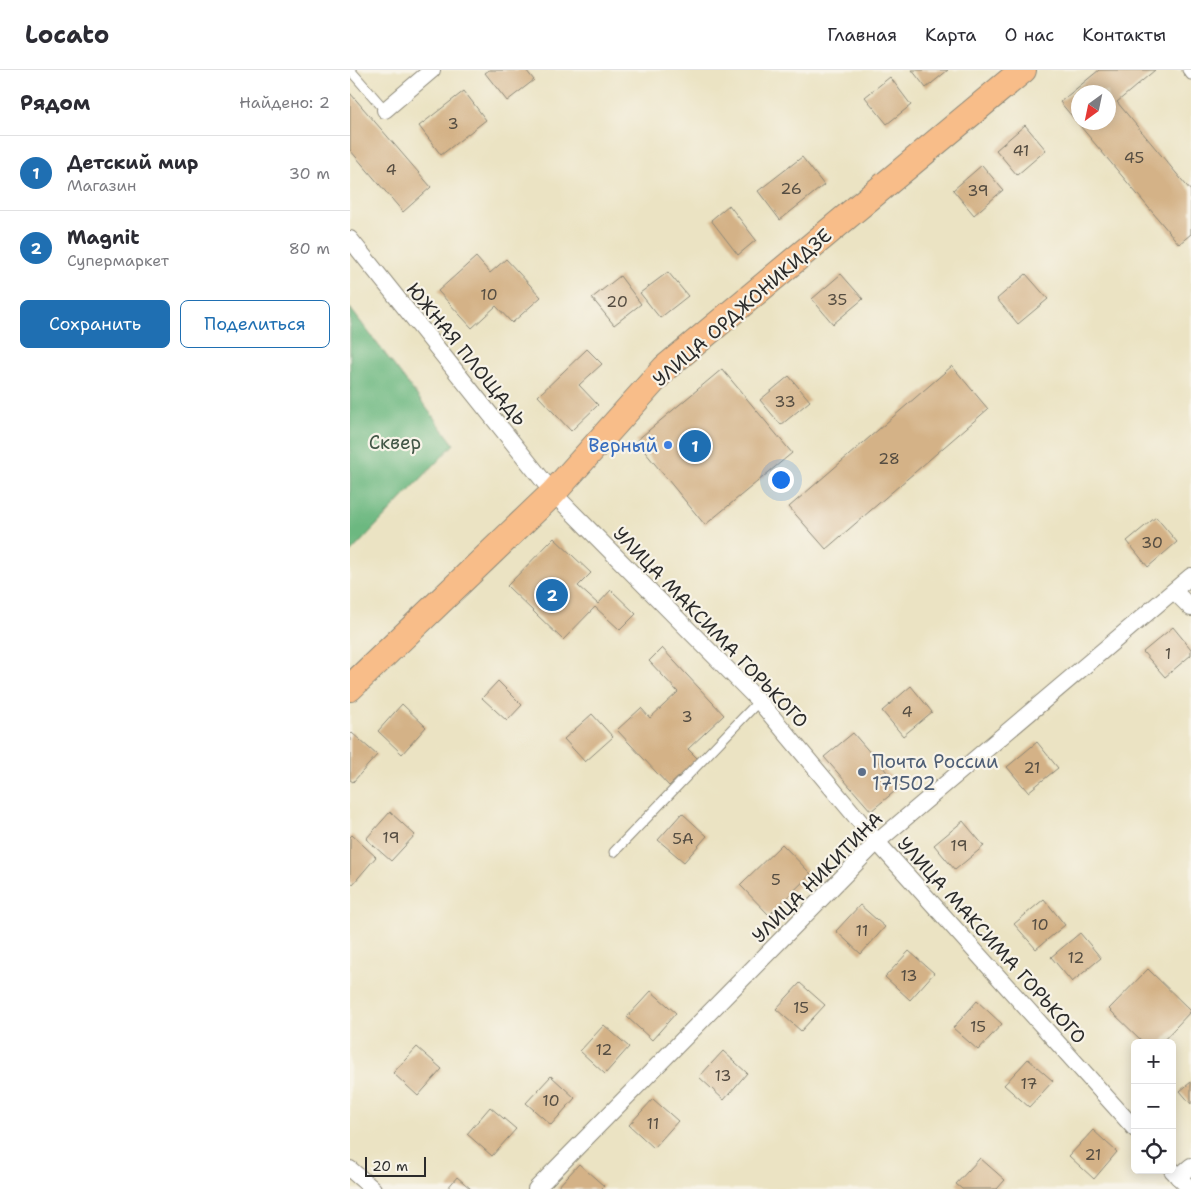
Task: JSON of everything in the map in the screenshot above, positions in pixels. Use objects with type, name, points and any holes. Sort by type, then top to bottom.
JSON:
[{"type":"main road","name":"УЛИЦА ОРДЖОНИКИДЗЕ","points":[[350,688],[553,493],[665,368],[1023,70]]},
{"type":"street","points":[[385,110],[432,70]]},
{"type":"street","name":"ЮЖНАЯ ПЛОЩАДЬ","points":[[350,239],[553,493]]},
{"type":"street","name":"УЛИЦА МАКСИМА ГОРЬКОГО","points":[[553,493],[759,701],[877,842],[1131,1125]]},
{"type":"street","name":"УЛИЦА НИКИТИНА","points":[[536,1189],[877,842],[1191,576]]},
{"type":"street","points":[[1174,591],[1191,608]]},
{"type":"street","points":[[1176,1174],[1191,1166]]},
{"type":"street","points":[[350,1169],[373,1189]]},
{"type":"street","points":[[1175,1174],[1190,1189]]},
{"type":"lane","points":[[350,70],[385,110]]},
{"type":"lane","points":[[1187,70],[1191,75]]},
{"type":"lane","points":[[614,852],[759,701]]},
{"type":"green space","name":"Сквер","points":[[350,308],[454,444],[350,553]]},
{"type":"building","points":[[489,70],[526,70],[534,80],[507,101],[485,73]]},
{"type":"building","points":[[912,70],[948,70],[926,88]]},
{"type":"building","points":[[1099,70],[1155,70],[1117,102],[1191,191],[1191,234],[1179,244],[1083,130],[1116,130],[1116,85],[1081,85]]},
{"type":"building","points":[[890,77],[911,105],[887,124],[865,97]]},
{"type":"building","points":[[464,91],[486,120],[441,155],[419,126]]},
{"type":"building","points":[[350,93],[431,187],[403,212],[350,150]]},
{"type":"building","points":[[1071,93],[1071,115],[1060,102]]},
{"type":"building","points":[[1025,125],[1046,150],[1017,175],[996,150]]},
{"type":"building","points":[[802,157],[824,185],[780,220],[758,191]]},
{"type":"building","points":[[982,165],[1003,190],[974,215],[953,190]]},
{"type":"building","points":[[729,205],[756,240],[738,255],[711,220]]},
{"type":"building","points":[[476,257],[490,273],[506,259],[541,297],[512,323],[496,306],[472,328],[438,291]]},
{"type":"building","points":[[668,272],[688,296],[660,318],[640,293]]},
{"type":"building","points":[[841,274],[863,299],[833,324],[812,299]]},
{"type":"building","points":[[1026,274],[1048,299],[1018,324],[997,299]]},
{"type":"building","points":[[620,276],[641,304],[614,325],[592,298]]},
{"type":"building","points":[[587,349],[602,364],[579,385],[598,405],[571,431],[538,396]]},
{"type":"building","points":[[952,366],[988,409],[826,549],[789,507]]},
{"type":"building","points":[[722,369],[792,453],[705,525],[636,441]]},
{"type":"building","points":[[789,376],[810,401],[781,425],[760,400]]},
{"type":"building","points":[[1156,517],[1177,542],[1148,567],[1127,541]]},
{"type":"building","points":[[554,538],[591,573],[578,586],[598,604],[611,590],[636,614],[620,630],[595,607],[563,640],[507,586]]},
{"type":"building","points":[[1173,627],[1191,649],[1191,655],[1165,677],[1143,652]]},
{"type":"building","points":[[662,648],[724,715],[688,749],[698,759],[669,786],[617,730],[641,708],[650,718],[678,692],[649,661]]},
{"type":"building","points":[[498,681],[522,705],[507,721],[482,698]]},
{"type":"building","points":[[911,686],[932,712],[903,736],[882,711]]},
{"type":"building","points":[[402,704],[426,727],[402,754],[378,731]]},
{"type":"building","points":[[592,714],[613,737],[585,762],[564,739]]},
{"type":"building","points":[[352,733],[377,755],[353,782],[350,780],[350,735]]},
{"type":"building","name":"Почта России 171502","points":[[853,733],[900,787],[871,811],[824,757]]},
{"type":"building","points":[[1037,742],[1058,768],[1028,792],[1007,767]]},
{"type":"building","points":[[390,812],[415,835],[391,861],[366,839]]},
{"type":"building","points":[[682,813],[707,836],[684,862],[658,840]]},
{"type":"building","points":[[963,821],[984,846],[955,870],[934,845]]},
{"type":"building","points":[[352,835],[376,857],[353,884],[350,882],[350,837]]},
{"type":"building","points":[[782,844],[811,874],[769,915],[740,885]]},
{"type":"building","points":[[1044,899],[1065,925],[1036,949],[1014,924]]},
{"type":"building","points":[[860,905],[885,927],[861,954],[836,931]]},
{"type":"building","points":[[1080,933],[1101,958],[1072,982],[1051,957]]},
{"type":"building","points":[[909,951],[934,973],[910,1000],[885,977]]},
{"type":"building","points":[[1148,969],[1191,1011],[1165,1039],[1140,1039],[1109,1009]]},
{"type":"building","points":[[800,983],[825,1005],[801,1031],[776,1009]]},
{"type":"building","points":[[651,991],[676,1013],[652,1040],[627,1017]]},
{"type":"building","points":[[977,1001],[1002,1024],[978,1050],[953,1028]]},
{"type":"building","points":[[604,1025],[629,1047],[605,1074],[580,1051]]},
{"type":"building","points":[[417,1047],[442,1069],[418,1096],[393,1073]]},
{"type":"building","points":[[723,1051],[747,1073],[724,1100],[699,1077]]},
{"type":"building","points":[[1028,1059],[1053,1081],[1029,1107],[1004,1085]]},
{"type":"building","points":[[551,1076],[575,1098],[551,1125],[526,1103]]},
{"type":"building","points":[[1191,1082],[1191,1104],[1180,1091]]},
{"type":"building","points":[[653,1099],[678,1121],[654,1148],[629,1125]]},
{"type":"building","points":[[490,1107],[516,1129],[492,1156],[467,1134]]},
{"type":"building","points":[[1093,1130],[1117,1152],[1094,1179],[1069,1156]]},
{"type":"building","points":[[980,1158],[1005,1180],[997,1189],[962,1189],[956,1184]]},
{"type":"building","points":[[579,1164],[604,1186],[601,1189],[556,1189]]},
{"type":"building","points":[[457,1177],[471,1189],[447,1189]]},
{"type":"place","name":"Верный","points":[[668,445]]},
{"type":"place","name":"Детский мир","points":[[695,446]]},
{"type":"place","name":"Magnit","points":[[552,595]]},
{"type":"place","name":"Почта России 171502","points":[[862,772]]}]
